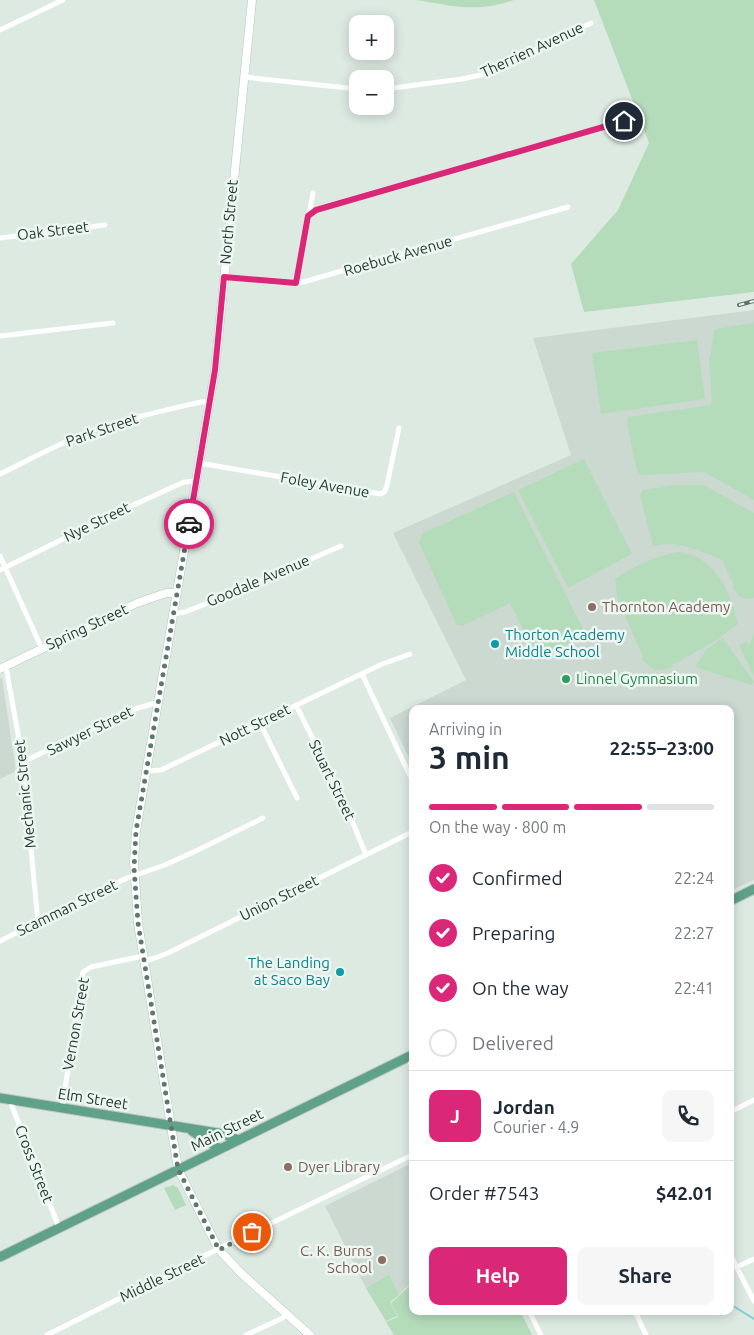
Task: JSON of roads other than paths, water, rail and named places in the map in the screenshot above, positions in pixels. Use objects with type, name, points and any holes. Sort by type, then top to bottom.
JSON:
[{"type":"main road","name":"North Street","points":[[252,0],[215,370],[135,836],[134,875],[144,958],[178,1169],[219,1250],[242,1274],[310,1335]]},
{"type":"main road","name":"Spring Street","points":[[3,668],[147,599],[166,593],[177,594]]},
{"type":"main road","points":[[734,899],[754,889]]},
{"type":"main road","name":"Main Street","points":[[0,1257],[409,1056]]},
{"type":"main road","name":"Elm Street","points":[[0,1098],[224,1134],[238,1140]]},
{"type":"main road","name":"Elm Street","points":[[182,1127],[213,1143],[220,1149]]},
{"type":"street","points":[[0,30],[63,0]]},
{"type":"street","name":"Therrien Avenue","points":[[394,88],[485,74],[591,24]]},
{"type":"street","points":[[243,77],[349,88]]},
{"type":"street","points":[[308,216],[316,210],[328,206],[624,121]]},
{"type":"street","points":[[296,283],[312,192]]},
{"type":"street","name":"Roebuck Avenue","points":[[224,277],[296,283],[314,280],[568,207]]},
{"type":"street","name":"Oak Street","points":[[0,238],[105,225]]},
{"type":"street","points":[[0,336],[113,323]]},
{"type":"street","name":"Park Street","points":[[0,474],[69,440],[94,430],[134,418],[201,402],[210,402]]},
{"type":"street","name":"Foley Avenue","points":[[200,463],[381,494],[388,485],[399,428]]},
{"type":"street","name":"Nye Street","points":[[3,569],[116,513],[184,482],[196,481]]},
{"type":"street","name":"Goodale Avenue","points":[[174,614],[185,612],[223,597],[341,546]]},
{"type":"street","points":[[0,556],[3,569],[42,648]]},
{"type":"street","name":"Nott Street","points":[[146,771],[161,770],[389,661],[410,654]]},
{"type":"street","name":"Mechanic Street","points":[[3,668],[23,762],[38,923]]},
{"type":"street","points":[[362,674],[409,774]]},
{"type":"street","name":"Sawyer Street","points":[[23,762],[131,710],[158,704]]},
{"type":"street","name":"Stuart Street","points":[[296,705],[344,801],[366,855]]},
{"type":"street","points":[[260,723],[297,798]]},
{"type":"street","name":"Scamman Street","points":[[0,941],[134,875],[182,857],[263,818]]},
{"type":"street","name":"Union Street","points":[[144,958],[155,958],[168,953],[409,834]]},
{"type":"street","name":"Vernon Street","points":[[62,1108],[83,972],[91,967],[144,958]]},
{"type":"street","name":"Cross Street","points":[[11,1099],[12,1106],[59,1228]]},
{"type":"street","points":[[734,1110],[754,1100]]},
{"type":"street","name":"Middle Street","points":[[47,1335],[409,1156]]},
{"type":"street","points":[[737,1267],[754,1259]]},
{"type":"street","points":[[734,1261],[754,1301]]},
{"type":"street","points":[[246,1335],[281,1319],[287,1314]]},
{"type":"street","points":[[531,1315],[541,1335]]},
{"type":"street","points":[[636,1315],[646,1335]]},
{"type":"waterway","points":[[734,1306],[754,1319]]},
{"type":"railway","points":[[739,305],[754,301]]},
{"type":"place","name":"Thornton Academy","points":[[592,607]]},
{"type":"place","name":"Thorton Academy Middle School","points":[[495,644]]},
{"type":"place","name":"Linnel Gymnasium","points":[[566,679]]},
{"type":"place","name":"The Landing at Saco Bay","points":[[340,972]]},
{"type":"place","name":"Dyer Library","points":[[288,1167]]},
{"type":"place","name":"C. K. Burns School","points":[[382,1260]]}]
